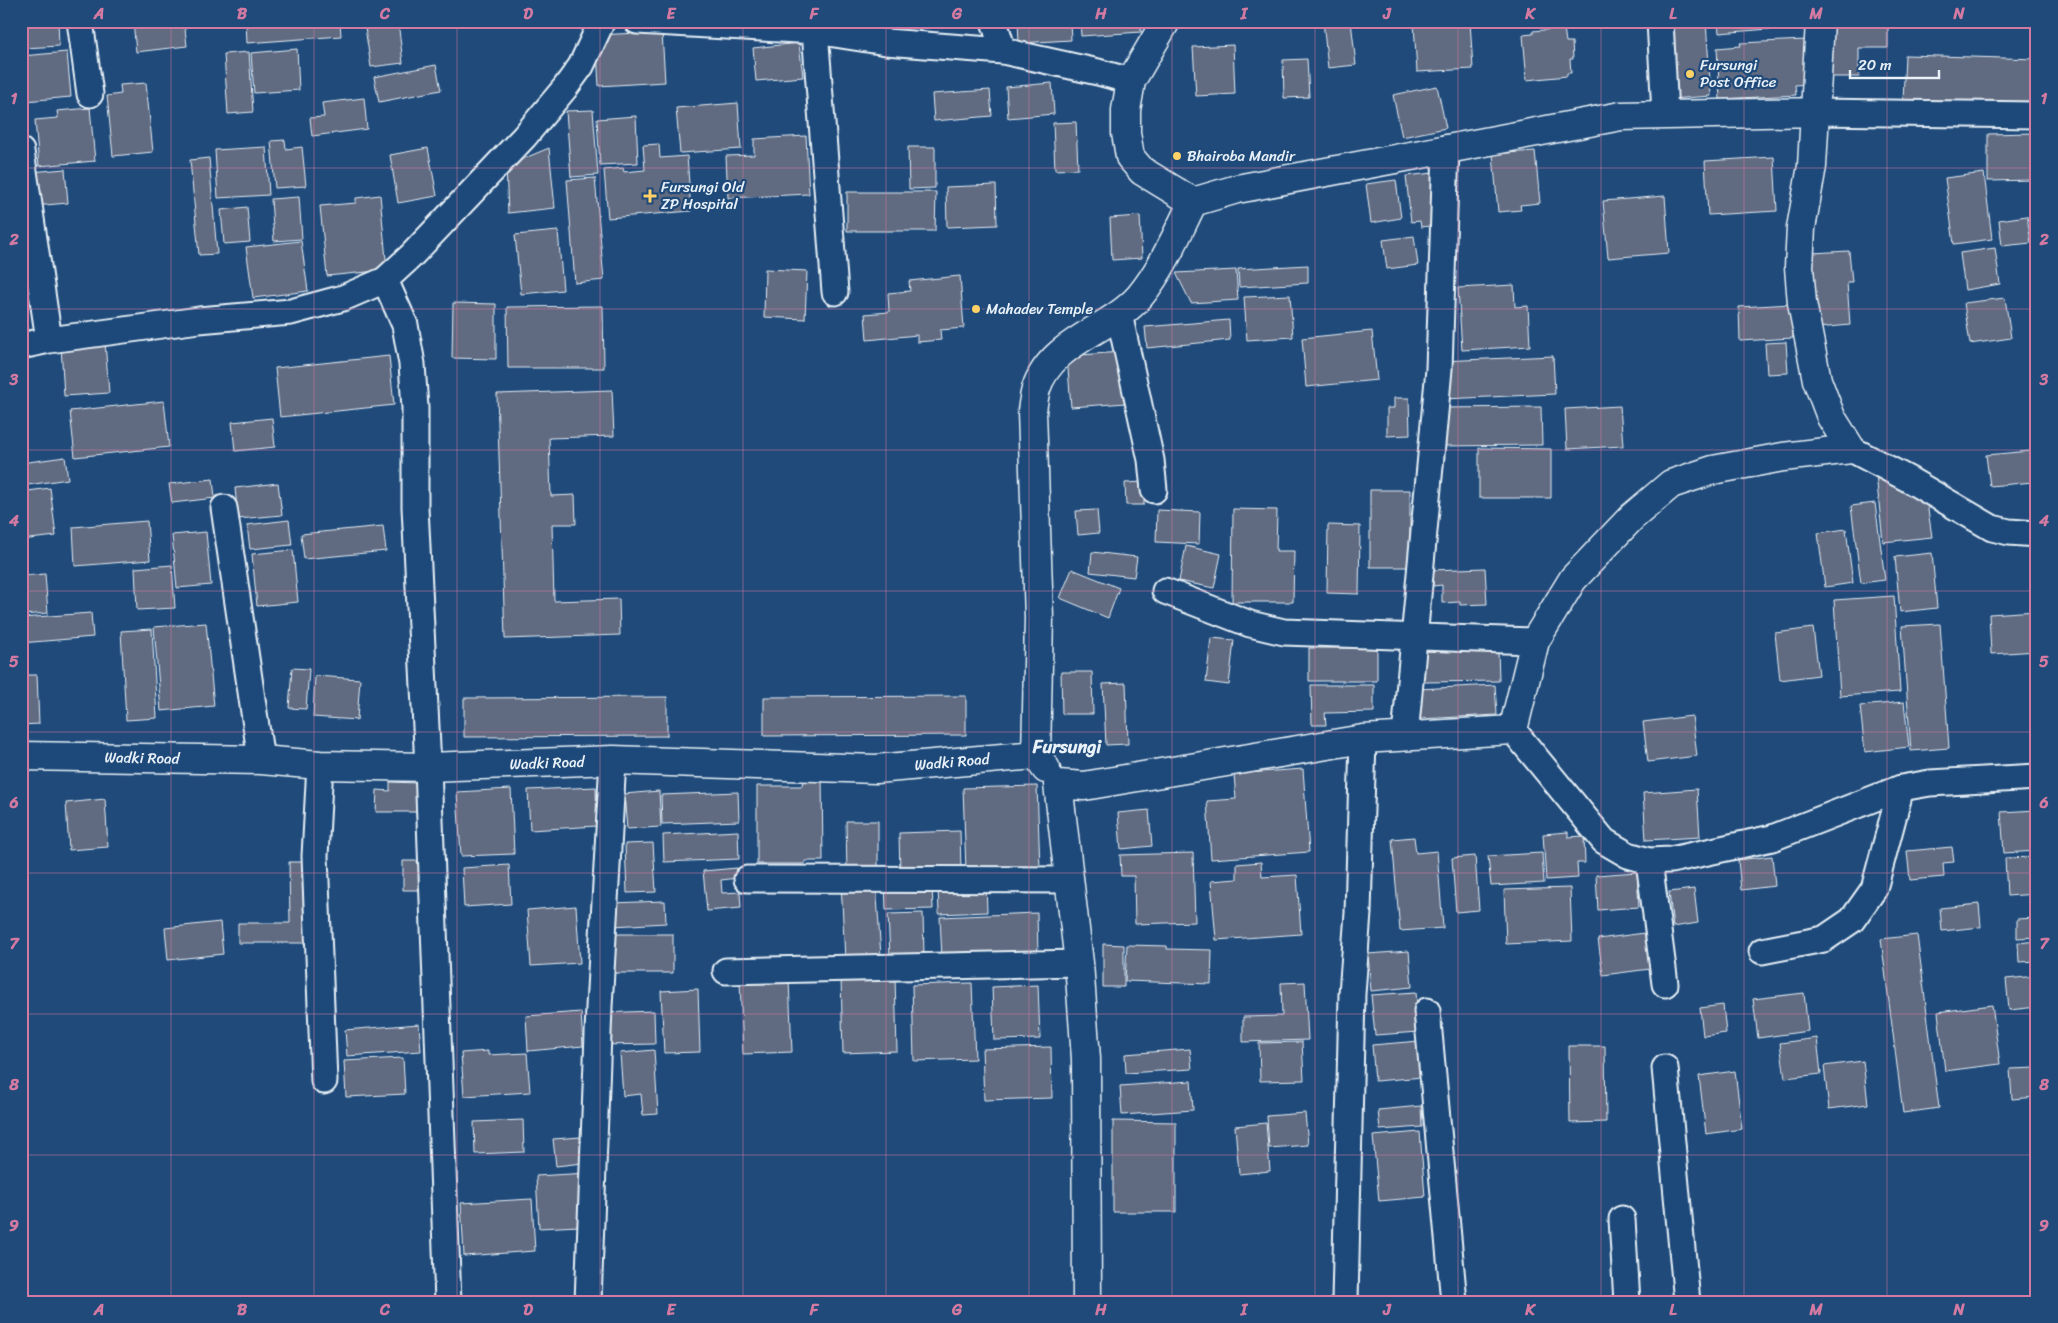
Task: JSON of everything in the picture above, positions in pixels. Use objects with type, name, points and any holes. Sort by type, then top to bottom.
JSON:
[{"type":"street","points":[[80,21],[90,94]]},
{"type":"street","points":[[21,346],[49,340],[199,320],[290,312],[343,298],[385,280],[410,257],[530,130],[581,66],[602,21]]},
{"type":"street","points":[[637,21],[816,31],[886,42],[1003,51],[1131,81]]},
{"type":"street","points":[[994,21],[1003,51]]},
{"type":"street","points":[[1166,21],[1131,81],[1126,110],[1126,133],[1130,157],[1142,171],[1193,202]]},
{"type":"street","points":[[1660,21],[1665,114]]},
{"type":"street","points":[[1820,21],[1812,166],[1801,228],[1799,267],[1802,303],[1818,380],[1831,417],[1851,450],[1992,528],[2009,532],[2037,534]]},
{"type":"street","points":[[816,31],[835,292]]},
{"type":"street","points":[[1086,1302],[1086,1059],[1079,963],[1058,784],[1036,755],[1039,618],[1032,411],[1036,389],[1045,369],[1060,353],[1119,314],[1139,297],[1157,272],[1193,202],[1237,189],[1621,116],[1816,112],[2037,115]]},
{"type":"street","points":[[1405,736],[1439,369],[1446,148]]},
{"type":"street","points":[[21,151],[49,340]]},
{"type":"street","points":[[385,280],[405,324],[412,364],[415,408],[415,508],[428,767],[448,1302]]},
{"type":"street","points":[[1119,314],[1151,460],[1154,490]]},
{"type":"street","points":[[1513,730],[1535,640],[1573,579],[1632,517],[1671,484],[1713,470],[1783,457],[1851,450]]},
{"type":"street","points":[[224,508],[261,760]]},
{"type":"street","points":[[1165,591],[1250,624],[1284,632],[1413,638],[1535,640]]},
{"type":"street","points":[[1058,784],[1084,786],[1363,739],[1513,730]]},
{"type":"street","points":[[1513,730],[1604,841],[1628,855],[1649,861],[1671,860],[1772,838],[1901,788],[1930,783],[2037,777]]},
{"type":"street","points":[[1346,1302],[1352,994],[1358,913],[1363,739]]},
{"type":"street","name":"Wadki Road","points":[[21,756],[261,760],[320,765],[428,767],[613,760],[876,769],[1036,755]]},
{"type":"street","points":[[588,1302],[599,1007],[613,760]]},
{"type":"street","points":[[320,765],[315,856],[324,1081]]},
{"type":"street","points":[[1762,951],[1824,939],[1852,920],[1874,889],[1901,788]]},
{"type":"street","points":[[1649,861],[1665,984]]},
{"type":"street","points":[[747,879],[1070,880]]},
{"type":"street","points":[[726,971],[1079,963]]},
{"type":"street","points":[[1427,1011],[1454,1302]]},
{"type":"street","points":[[1665,1068],[1687,1302]]},
{"type":"street","points":[[1622,1219],[1627,1302]]},
{"type":"building","points":[[22,21],[58,21],[59,46],[24,48]]},
{"type":"building","points":[[133,21],[184,21],[187,46],[136,52]]},
{"type":"building","points":[[246,21],[340,21],[341,36],[247,43]]},
{"type":"building","points":[[364,21],[398,21],[403,63],[371,67]]},
{"type":"building","points":[[827,21],[873,21],[873,23],[827,27]]},
{"type":"building","points":[[905,21],[931,21],[932,26],[905,27]]},
{"type":"building","points":[[1018,21],[1070,21],[1071,40],[1019,43]]},
{"type":"building","points":[[1080,21],[1140,21],[1141,32],[1081,36]]},
{"type":"building","points":[[1244,21],[1275,21],[1275,23],[1244,24]]},
{"type":"building","points":[[1323,21],[1351,21],[1356,65],[1328,68]]},
{"type":"building","points":[[1470,21],[1473,69],[1417,72],[1414,24]]},
{"type":"building","points":[[1665,21],[1706,21],[1711,96],[1670,99]]},
{"type":"building","points":[[1718,21],[1793,21],[1794,27],[1719,33]]},
{"type":"building","points":[[1831,21],[1888,21],[1888,48],[1859,48],[1859,77],[1831,77]]},
{"type":"building","points":[[1564,28],[1566,42],[1572,42],[1573,59],[1570,59],[1571,73],[1567,73],[1567,76],[1527,80],[1523,35],[1533,34],[1533,31]]},
{"type":"building","points":[[662,32],[665,82],[599,86],[596,35]]},
{"type":"building","points":[[1806,40],[1808,84],[1795,85],[1796,95],[1720,99],[1717,48],[1741,46],[1740,43]]},
{"type":"building","points":[[799,43],[803,77],[756,81],[753,48]]},
{"type":"building","points":[[1233,45],[1235,94],[1196,96],[1193,47]]},
{"type":"building","points":[[297,49],[299,90],[254,93],[251,53]]},
{"type":"building","points":[[67,52],[71,97],[25,101],[22,56]]},
{"type":"building","points":[[249,52],[253,112],[228,114],[224,54]]},
{"type":"building","points":[[1905,55],[2037,59],[2037,105],[1903,102]]},
{"type":"building","points":[[1307,59],[1309,97],[1284,98],[1283,60]]},
{"type":"building","points":[[436,65],[441,90],[379,102],[374,77]]},
{"type":"building","points":[[146,83],[153,152],[113,156],[107,96],[121,94],[120,85]]},
{"type":"building","points":[[1052,83],[1054,114],[1008,118],[1006,87]]},
{"type":"building","points":[[1437,86],[1446,128],[1402,137],[1393,95]]},
{"type":"building","points":[[990,90],[992,116],[934,121],[932,94]]},
{"type":"building","points":[[364,98],[367,129],[312,136],[310,118],[324,117],[322,103]]},
{"type":"building","points":[[738,103],[741,149],[680,153],[676,108]]},
{"type":"building","points":[[90,108],[95,161],[39,166],[35,120],[58,118],[57,111]]},
{"type":"building","points":[[593,110],[598,175],[571,177],[566,111]]},
{"type":"building","points":[[636,116],[638,163],[600,165],[597,119]]},
{"type":"building","points":[[1076,122],[1078,169],[1055,170],[1053,123]]},
{"type":"building","points":[[2033,133],[2033,180],[1988,181],[1988,134]]},
{"type":"building","points":[[806,136],[809,194],[728,198],[726,156],[754,155],[754,139]]},
{"type":"building","points":[[285,140],[286,149],[302,147],[306,186],[275,188],[271,141]]},
{"type":"building","points":[[659,144],[660,158],[687,156],[691,211],[608,218],[604,170],[623,168],[624,172],[645,170],[643,145]]},
{"type":"building","points":[[266,147],[269,195],[218,198],[215,150]]},
{"type":"building","points":[[908,147],[935,147],[935,188],[909,189]]},
{"type":"building","points":[[428,148],[437,196],[398,203],[390,155]]},
{"type":"building","points":[[549,148],[555,208],[508,213],[506,166]]},
{"type":"building","points":[[1535,151],[1540,203],[1520,205],[1521,210],[1498,212],[1493,154]]},
{"type":"building","points":[[1774,157],[1777,211],[1708,215],[1705,161]]},
{"type":"building","points":[[209,158],[217,254],[199,255],[190,160]]},
{"type":"building","points":[[65,169],[68,203],[34,206],[31,172]]},
{"type":"building","points":[[1433,173],[1438,225],[1421,227],[1420,221],[1411,222],[1406,176]]},
{"type":"building","points":[[1984,173],[1992,239],[1954,244],[1945,178]]},
{"type":"building","points":[[595,178],[604,280],[575,283],[567,180]]},
{"type":"building","points":[[1396,180],[1401,218],[1371,223],[1366,184]]},
{"type":"building","points":[[996,185],[997,225],[947,227],[946,187]]},
{"type":"building","points":[[847,192],[936,192],[935,231],[847,231]]},
{"type":"building","points":[[380,195],[387,270],[327,276],[320,206],[356,203],[356,198]]},
{"type":"building","points":[[1665,196],[1669,253],[1608,258],[1603,201]]},
{"type":"building","points":[[299,197],[302,239],[274,241],[271,199]]},
{"type":"building","points":[[247,207],[250,242],[224,244],[221,210]]},
{"type":"building","points":[[1140,216],[1142,258],[1112,260],[1110,218]]},
{"type":"building","points":[[2027,216],[2031,243],[2002,246],[1999,220]]},
{"type":"building","points":[[558,231],[563,290],[521,294],[515,235]]},
{"type":"building","points":[[1414,236],[1418,265],[1387,269],[1383,240]]},
{"type":"building","points":[[301,241],[308,291],[253,298],[246,247]]},
{"type":"building","points":[[1995,248],[2000,284],[1965,290],[1960,253]]},
{"type":"building","points":[[1849,251],[1852,282],[1847,282],[1850,325],[1818,328],[1812,253]]},
{"type":"building","points":[[1308,265],[1308,283],[1239,287],[1238,269]]},
{"type":"building","points":[[765,269],[807,271],[805,319],[764,317]]},
{"type":"building","points":[[1236,270],[1238,300],[1191,303],[1176,273]]},
{"type":"building","points":[[21,276],[29,336],[21,337]]},
{"type":"building","points":[[960,276],[964,328],[940,330],[941,340],[917,342],[917,335],[867,340],[865,314],[889,312],[888,293],[910,291],[909,281]]},
{"type":"building","points":[[1514,285],[1515,307],[1528,306],[1530,346],[1462,350],[1458,288]]},
{"type":"building","points":[[1290,295],[1293,337],[1247,340],[1244,297]]},
{"type":"building","points":[[2005,298],[2011,338],[1970,344],[1964,303]]},
{"type":"building","points":[[453,303],[496,304],[496,359],[452,358]]},
{"type":"building","points":[[1792,304],[1793,338],[1740,341],[1739,307]]},
{"type":"building","points":[[603,306],[604,368],[508,368],[507,307]]},
{"type":"building","points":[[1229,320],[1230,340],[1147,348],[1145,327]]},
{"type":"building","points":[[1372,331],[1377,380],[1306,387],[1302,338]]},
{"type":"building","points":[[105,342],[109,393],[64,396],[61,346]]},
{"type":"building","points":[[1786,342],[1788,373],[1767,374],[1765,343]]},
{"type":"building","points":[[1122,352],[1126,403],[1071,407],[1067,356]]},
{"type":"building","points":[[389,356],[394,405],[280,417],[275,368]]},
{"type":"building","points":[[1553,356],[1555,394],[1444,399],[1442,361]]},
{"type":"building","points":[[612,390],[614,436],[549,438],[551,496],[575,495],[576,524],[552,524],[554,601],[619,599],[620,635],[505,639],[497,394]]},
{"type":"building","points":[[1394,398],[1409,398],[1410,435],[1387,436],[1387,408],[1394,408]]},
{"type":"building","points":[[164,401],[169,447],[75,457],[70,411]]},
{"type":"building","points":[[1620,406],[1623,446],[1567,449],[1565,409]]},
{"type":"building","points":[[1541,407],[1542,445],[1441,446],[1441,408]]},
{"type":"building","points":[[272,418],[275,447],[235,451],[232,422]]},
{"type":"building","points":[[1479,448],[1551,449],[1551,498],[1479,498]]},
{"type":"building","points":[[2030,451],[2033,482],[1990,486],[1986,455]]},
{"type":"building","points":[[65,457],[68,479],[21,486],[21,463]]},
{"type":"building","points":[[1876,474],[1927,503],[1932,537],[1883,542]]},
{"type":"building","points":[[213,479],[215,498],[172,503],[169,484]]},
{"type":"building","points":[[1144,482],[1144,505],[1126,505],[1125,483]]},
{"type":"building","points":[[278,483],[282,515],[238,519],[235,488]]},
{"type":"building","points":[[50,488],[56,536],[21,540],[21,492]]},
{"type":"building","points":[[1370,490],[1410,490],[1410,567],[1370,567]]},
{"type":"building","points":[[1875,503],[1885,580],[1861,583],[1851,506]]},
{"type":"building","points":[[1233,509],[1277,510],[1276,551],[1294,551],[1293,602],[1232,602]]},
{"type":"building","points":[[1097,510],[1099,533],[1078,535],[1076,511]]},
{"type":"building","points":[[1157,510],[1200,512],[1199,544],[1156,542]]},
{"type":"building","points":[[289,520],[292,545],[250,549],[247,525]]},
{"type":"building","points":[[147,521],[150,560],[75,566],[73,527]]},
{"type":"building","points":[[1328,525],[1360,526],[1359,594],[1327,593]]},
{"type":"building","points":[[383,526],[386,551],[304,559],[301,534]]},
{"type":"building","points":[[1846,529],[1853,583],[1825,587],[1818,533]]},
{"type":"building","points":[[206,532],[211,585],[177,588],[172,535]]},
{"type":"building","points":[[1186,546],[1221,554],[1214,588],[1179,581]]},
{"type":"building","points":[[293,550],[298,602],[257,606],[252,554]]},
{"type":"building","points":[[1092,552],[1137,557],[1134,577],[1090,572]]},
{"type":"building","points":[[1932,553],[1937,608],[1900,612],[1895,557]]},
{"type":"building","points":[[172,565],[175,608],[137,610],[135,568]]},
{"type":"building","points":[[1485,568],[1487,604],[1460,605],[1460,602],[1442,603],[1442,585],[1433,586],[1432,570]]},
{"type":"building","points":[[1072,569],[1119,588],[1108,618],[1060,598]]},
{"type":"building","points":[[45,574],[48,613],[21,615],[21,576]]},
{"type":"building","points":[[1894,596],[1900,692],[1840,696],[1834,600]]},
{"type":"building","points":[[2037,611],[2037,651],[1991,654],[1989,614]]},
{"type":"building","points":[[91,613],[93,637],[21,643],[21,618]]},
{"type":"building","points":[[206,623],[214,706],[161,711],[154,627]]},
{"type":"building","points":[[1940,624],[1949,748],[1911,751],[1902,626]]},
{"type":"building","points":[[1813,628],[1819,675],[1780,680],[1775,633]]},
{"type":"building","points":[[152,629],[157,718],[126,720],[121,631]]},
{"type":"building","points":[[1211,638],[1234,640],[1229,685],[1206,682]]},
{"type":"building","points":[[1309,648],[1377,648],[1377,681],[1309,681]]},
{"type":"building","points":[[1498,649],[1499,681],[1424,682],[1424,651]]},
{"type":"building","points":[[292,668],[309,669],[306,709],[289,708]]},
{"type":"building","points":[[1061,672],[1092,672],[1093,714],[1062,714]]},
{"type":"building","points":[[21,675],[37,675],[39,724],[21,725]]},
{"type":"building","points":[[315,676],[360,679],[357,720],[313,717]]},
{"type":"building","points":[[1126,683],[1128,744],[1106,745],[1103,684]]},
{"type":"building","points":[[1311,685],[1374,685],[1374,712],[1325,713],[1326,725],[1312,725]]},
{"type":"building","points":[[1495,685],[1497,715],[1420,719],[1419,689]]},
{"type":"building","points":[[966,696],[966,735],[764,736],[764,697]]},
{"type":"building","points":[[667,697],[667,736],[464,737],[464,698]]},
{"type":"building","points":[[1904,702],[1909,747],[1865,752],[1860,706]]},
{"type":"building","points":[[1692,716],[1697,756],[1648,762],[1643,722]]},
{"type":"building","points":[[1303,769],[1309,852],[1211,859],[1207,801],[1236,799],[1234,774]]},
{"type":"building","points":[[803,778],[822,778],[823,861],[805,861],[805,864],[757,864],[757,786],[802,786]]},
{"type":"building","points":[[390,782],[418,783],[418,812],[376,812],[377,790],[390,791]]},
{"type":"building","points":[[1037,786],[1040,868],[966,871],[963,788]]},
{"type":"building","points":[[596,787],[597,826],[530,830],[528,790]]},
{"type":"building","points":[[511,789],[514,854],[461,856],[457,792]]},
{"type":"building","points":[[1697,789],[1700,837],[1646,840],[1643,793]]},
{"type":"building","points":[[659,791],[661,827],[627,829],[624,794]]},
{"type":"building","points":[[738,792],[739,821],[662,824],[661,795]]},
{"type":"building","points":[[105,799],[108,847],[69,850],[66,803]]},
{"type":"building","points":[[1149,810],[1152,846],[1121,849],[1118,813]]},
{"type":"building","points":[[2037,810],[2037,851],[2004,853],[2001,812]]},
{"type":"building","points":[[846,821],[878,821],[878,874],[847,874]]},
{"type":"building","points":[[738,831],[739,859],[664,862],[663,835]]},
{"type":"building","points":[[960,831],[961,871],[900,873],[899,833]]},
{"type":"building","points":[[1568,832],[1568,837],[1584,836],[1585,863],[1577,863],[1578,878],[1546,880],[1543,834]]},
{"type":"building","points":[[1414,837],[1416,853],[1437,851],[1443,928],[1400,931],[1392,839]]},
{"type":"building","points":[[653,843],[656,892],[627,893],[625,844]]},
{"type":"building","points":[[1952,847],[1954,862],[1943,863],[1944,877],[1910,880],[1907,851]]},
{"type":"building","points":[[1193,853],[1195,922],[1135,924],[1134,876],[1121,876],[1120,855]]},
{"type":"building","points":[[1542,853],[1544,883],[1491,886],[1488,856]]},
{"type":"building","points":[[1475,856],[1479,910],[1456,912],[1452,858]]},
{"type":"building","points":[[1772,856],[1775,886],[1741,890],[1738,860]]},
{"type":"building","points":[[2037,857],[2037,894],[2007,896],[2005,858]]},
{"type":"building","points":[[403,861],[421,861],[421,890],[403,890]]},
{"type":"building","points":[[289,862],[307,862],[307,943],[238,943],[238,923],[290,923]]},
{"type":"building","points":[[1261,862],[1262,877],[1297,875],[1301,934],[1216,940],[1211,881],[1237,879],[1237,864]]},
{"type":"building","points":[[509,865],[511,904],[464,907],[462,868]]},
{"type":"building","points":[[737,868],[738,878],[721,880],[722,893],[740,892],[741,908],[707,911],[703,871]]},
{"type":"building","points":[[1637,872],[1639,907],[1598,910],[1596,875]]},
{"type":"building","points":[[876,881],[881,957],[845,959],[841,883]]},
{"type":"building","points":[[885,883],[932,884],[933,909],[886,910]]},
{"type":"building","points":[[986,885],[987,912],[939,914],[938,886]]},
{"type":"building","points":[[1570,888],[1572,941],[1506,944],[1504,890]]},
{"type":"building","points":[[1694,889],[1698,923],[1673,927],[1669,892]]},
{"type":"building","points":[[665,901],[666,923],[613,926],[612,903]]},
{"type":"building","points":[[1979,904],[1981,927],[1942,931],[1940,908]]},
{"type":"building","points":[[576,906],[580,963],[531,966],[527,910]]},
{"type":"building","points":[[923,913],[924,956],[890,957],[888,914]]},
{"type":"building","points":[[1037,913],[1038,955],[942,958],[940,917]]},
{"type":"building","points":[[2037,918],[2037,937],[2017,938],[2017,919]]},
{"type":"building","points":[[220,922],[223,954],[168,960],[165,928]]},
{"type":"building","points":[[1645,933],[1650,969],[1603,975],[1598,939]]},
{"type":"building","points":[[608,934],[673,934],[673,973],[608,973]]},
{"type":"building","points":[[1917,935],[1939,1108],[1903,1113],[1881,939]]},
{"type":"building","points":[[2037,941],[2037,961],[2019,962],[2018,943]]},
{"type":"building","points":[[1103,944],[1124,945],[1124,987],[1103,987]]},
{"type":"building","points":[[1127,945],[1167,946],[1167,949],[1212,950],[1211,984],[1125,981]]},
{"type":"building","points":[[1409,951],[1412,987],[1371,991],[1368,954]]},
{"type":"building","points":[[2037,976],[2037,1007],[2009,1010],[2006,979]]},
{"type":"building","points":[[895,978],[897,1051],[843,1053],[841,979]]},
{"type":"building","points":[[789,980],[792,1052],[743,1054],[740,981]]},
{"type":"building","points":[[1305,982],[1308,1040],[1243,1042],[1243,1017],[1282,1016],[1281,983]]},
{"type":"building","points":[[972,983],[975,1059],[914,1061],[912,985]]},
{"type":"building","points":[[1038,985],[1040,1039],[994,1040],[992,987]]},
{"type":"building","points":[[698,989],[700,1052],[664,1053],[661,991]]},
{"type":"building","points":[[1416,992],[1419,1032],[1375,1035],[1371,995]]},
{"type":"building","points":[[1804,993],[1808,1031],[1758,1038],[1753,999]]},
{"type":"building","points":[[1723,1005],[1726,1033],[1703,1036],[1700,1008]]},
{"type":"building","points":[[1992,1005],[2000,1064],[1945,1071],[1938,1012]]},
{"type":"building","points":[[654,1011],[655,1044],[601,1045],[600,1013]]},
{"type":"building","points":[[581,1012],[583,1046],[528,1051],[526,1016]]},
{"type":"building","points":[[419,1024],[421,1051],[347,1056],[345,1030]]},
{"type":"building","points":[[1817,1038],[1821,1074],[1785,1078],[1780,1043]]},
{"type":"building","points":[[1420,1041],[1423,1077],[1375,1081],[1372,1045]]},
{"type":"building","points":[[1302,1042],[1304,1080],[1260,1081],[1259,1043]]},
{"type":"building","points":[[1569,1046],[1605,1046],[1606,1122],[1570,1123]]},
{"type":"building","points":[[1051,1047],[1052,1098],[984,1100],[982,1049]]},
{"type":"building","points":[[1190,1049],[1192,1069],[1126,1073],[1125,1054]]},
{"type":"building","points":[[654,1050],[658,1114],[643,1115],[641,1094],[623,1096],[620,1053]]},
{"type":"building","points":[[488,1051],[488,1055],[527,1053],[530,1092],[464,1096],[461,1053]]},
{"type":"building","points":[[403,1058],[405,1094],[346,1097],[344,1061]]},
{"type":"building","points":[[1863,1061],[1868,1104],[1829,1109],[1824,1066]]},
{"type":"building","points":[[2037,1068],[2037,1097],[2012,1099],[2010,1069]]},
{"type":"building","points":[[1735,1071],[1742,1129],[1706,1134],[1699,1076]]},
{"type":"building","points":[[1191,1081],[1193,1110],[1122,1115],[1120,1086]]},
{"type":"building","points":[[1421,1106],[1422,1127],[1380,1130],[1378,1110]]},
{"type":"building","points":[[1305,1113],[1308,1145],[1269,1148],[1267,1116]]},
{"type":"building","points":[[523,1120],[524,1152],[475,1154],[474,1122]]},
{"type":"building","points":[[1113,1121],[1176,1122],[1176,1212],[1113,1212]]},
{"type":"building","points":[[1266,1123],[1270,1171],[1239,1174],[1235,1126]]},
{"type":"building","points":[[1420,1132],[1425,1197],[1379,1201],[1373,1136]]},
{"type":"building","points":[[581,1137],[583,1163],[556,1166],[553,1139]]},
{"type":"building","points":[[588,1173],[588,1209],[578,1209],[579,1226],[539,1228],[536,1176]]},
{"type":"building","points":[[532,1199],[535,1251],[464,1256],[461,1203]]},
{"type":"place","name":"Fursungi Post Office","points":[[1690,74]]},
{"type":"place","name":"Bhairoba Mandir","points":[[1177,156]]},
{"type":"place","name":"Fursungi Old ZP Hospital","points":[[650,196]]},
{"type":"place","name":"Mahadev Temple","points":[[976,309]]},
{"type":"district","name":"Fursungi","points":[[1067,747]]}]
